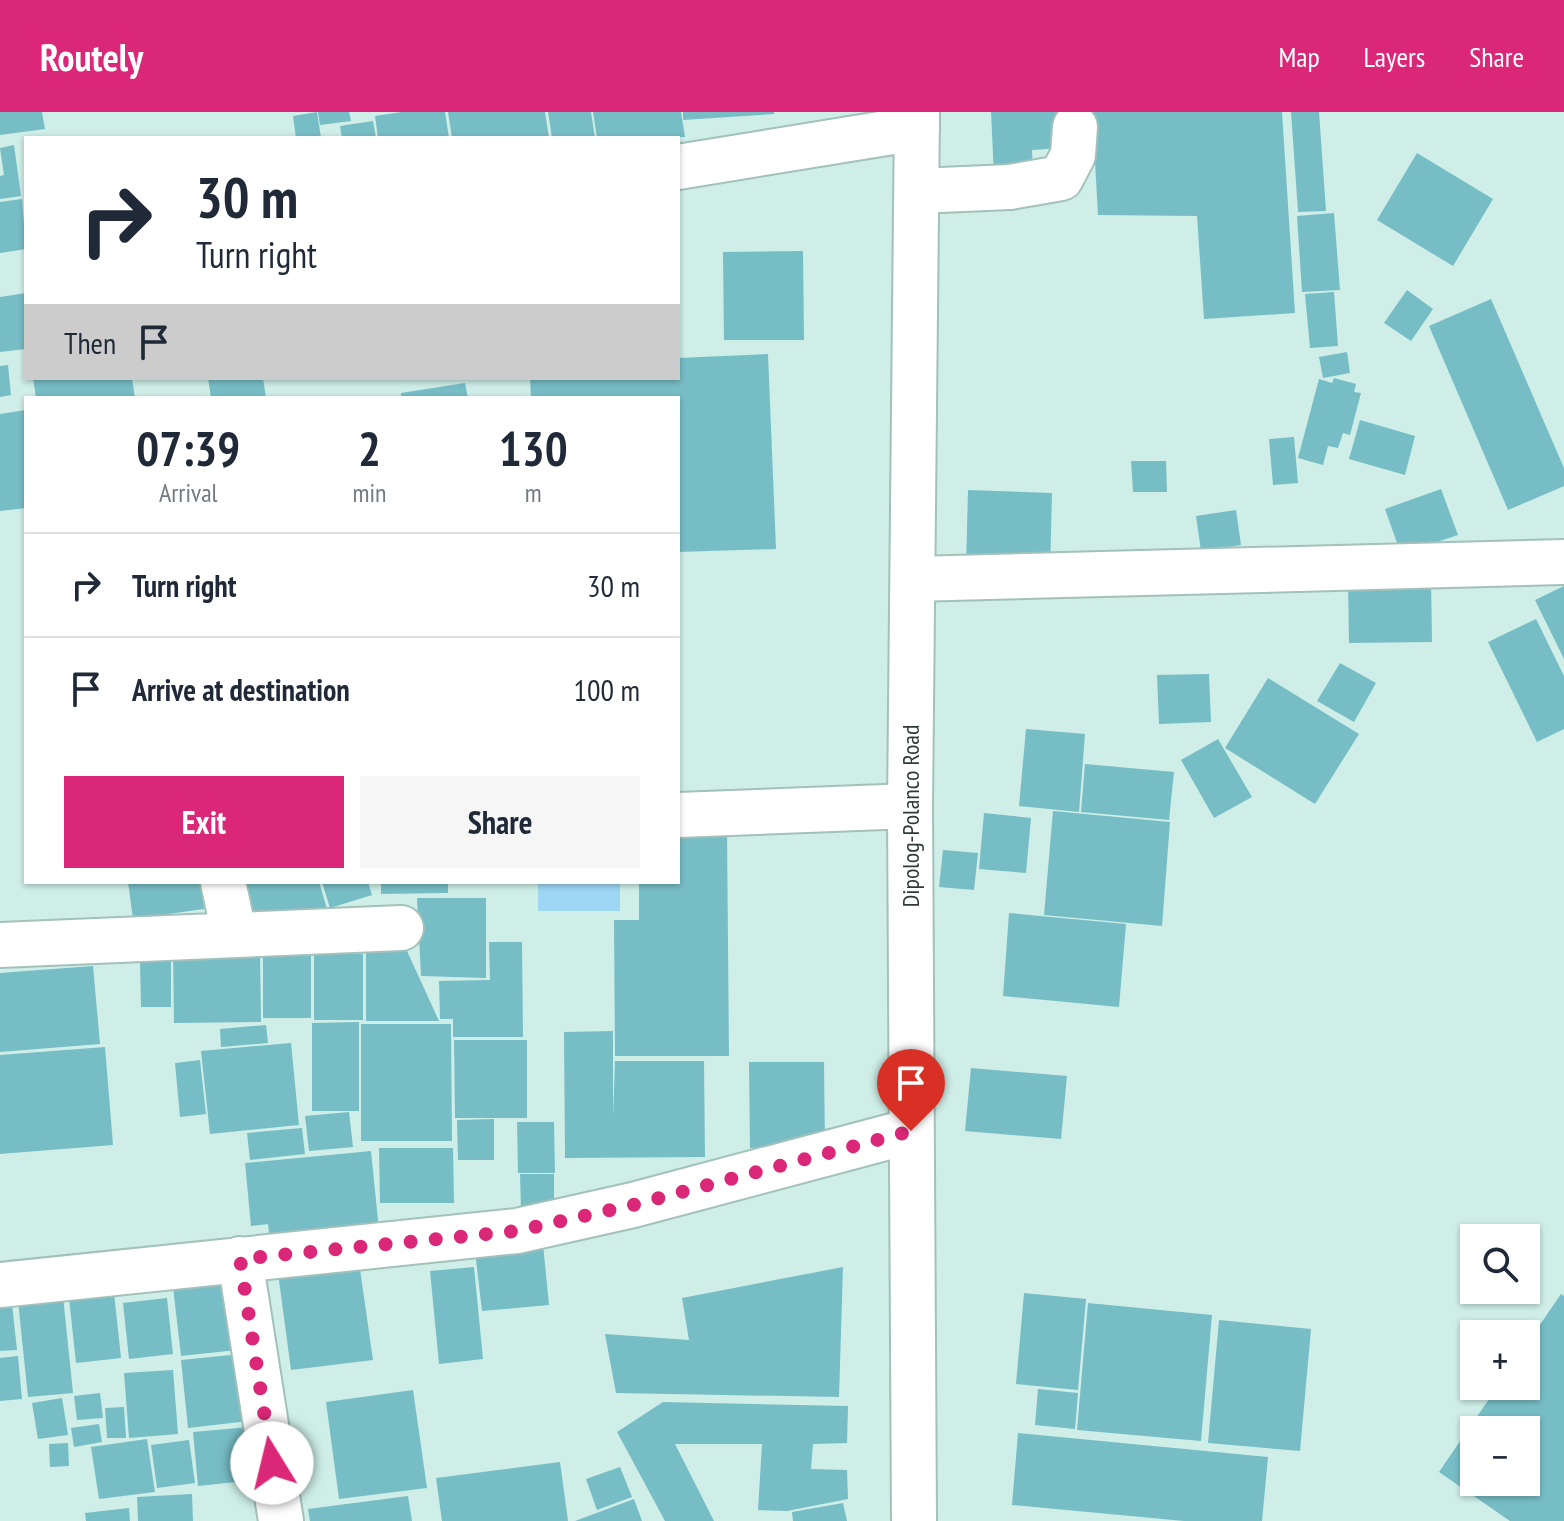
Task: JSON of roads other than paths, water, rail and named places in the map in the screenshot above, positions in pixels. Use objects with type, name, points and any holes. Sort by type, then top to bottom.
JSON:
[{"type":"main road","points":[[680,167],[917,120]]},
{"type":"main road","name":"Dipolog-Polanco Road","points":[[914,1521],[910,806],[917,120]]},
{"type":"main road","points":[[917,191],[1010,187],[1061,178],[1073,155],[1075,127]]},
{"type":"main road","points":[[913,579],[1564,562]]},
{"type":"main road","points":[[680,815],[910,806]]},
{"type":"main road","points":[[223,884],[234,933]]},
{"type":"main road","points":[[0,945],[401,928]]},
{"type":"main road","points":[[0,1285],[517,1231],[620,1208],[911,1131]]},
{"type":"main road","points":[[240,1259],[281,1521]]},
{"type":"water","points":[[538,884],[620,884],[620,911],[538,911]]}]
